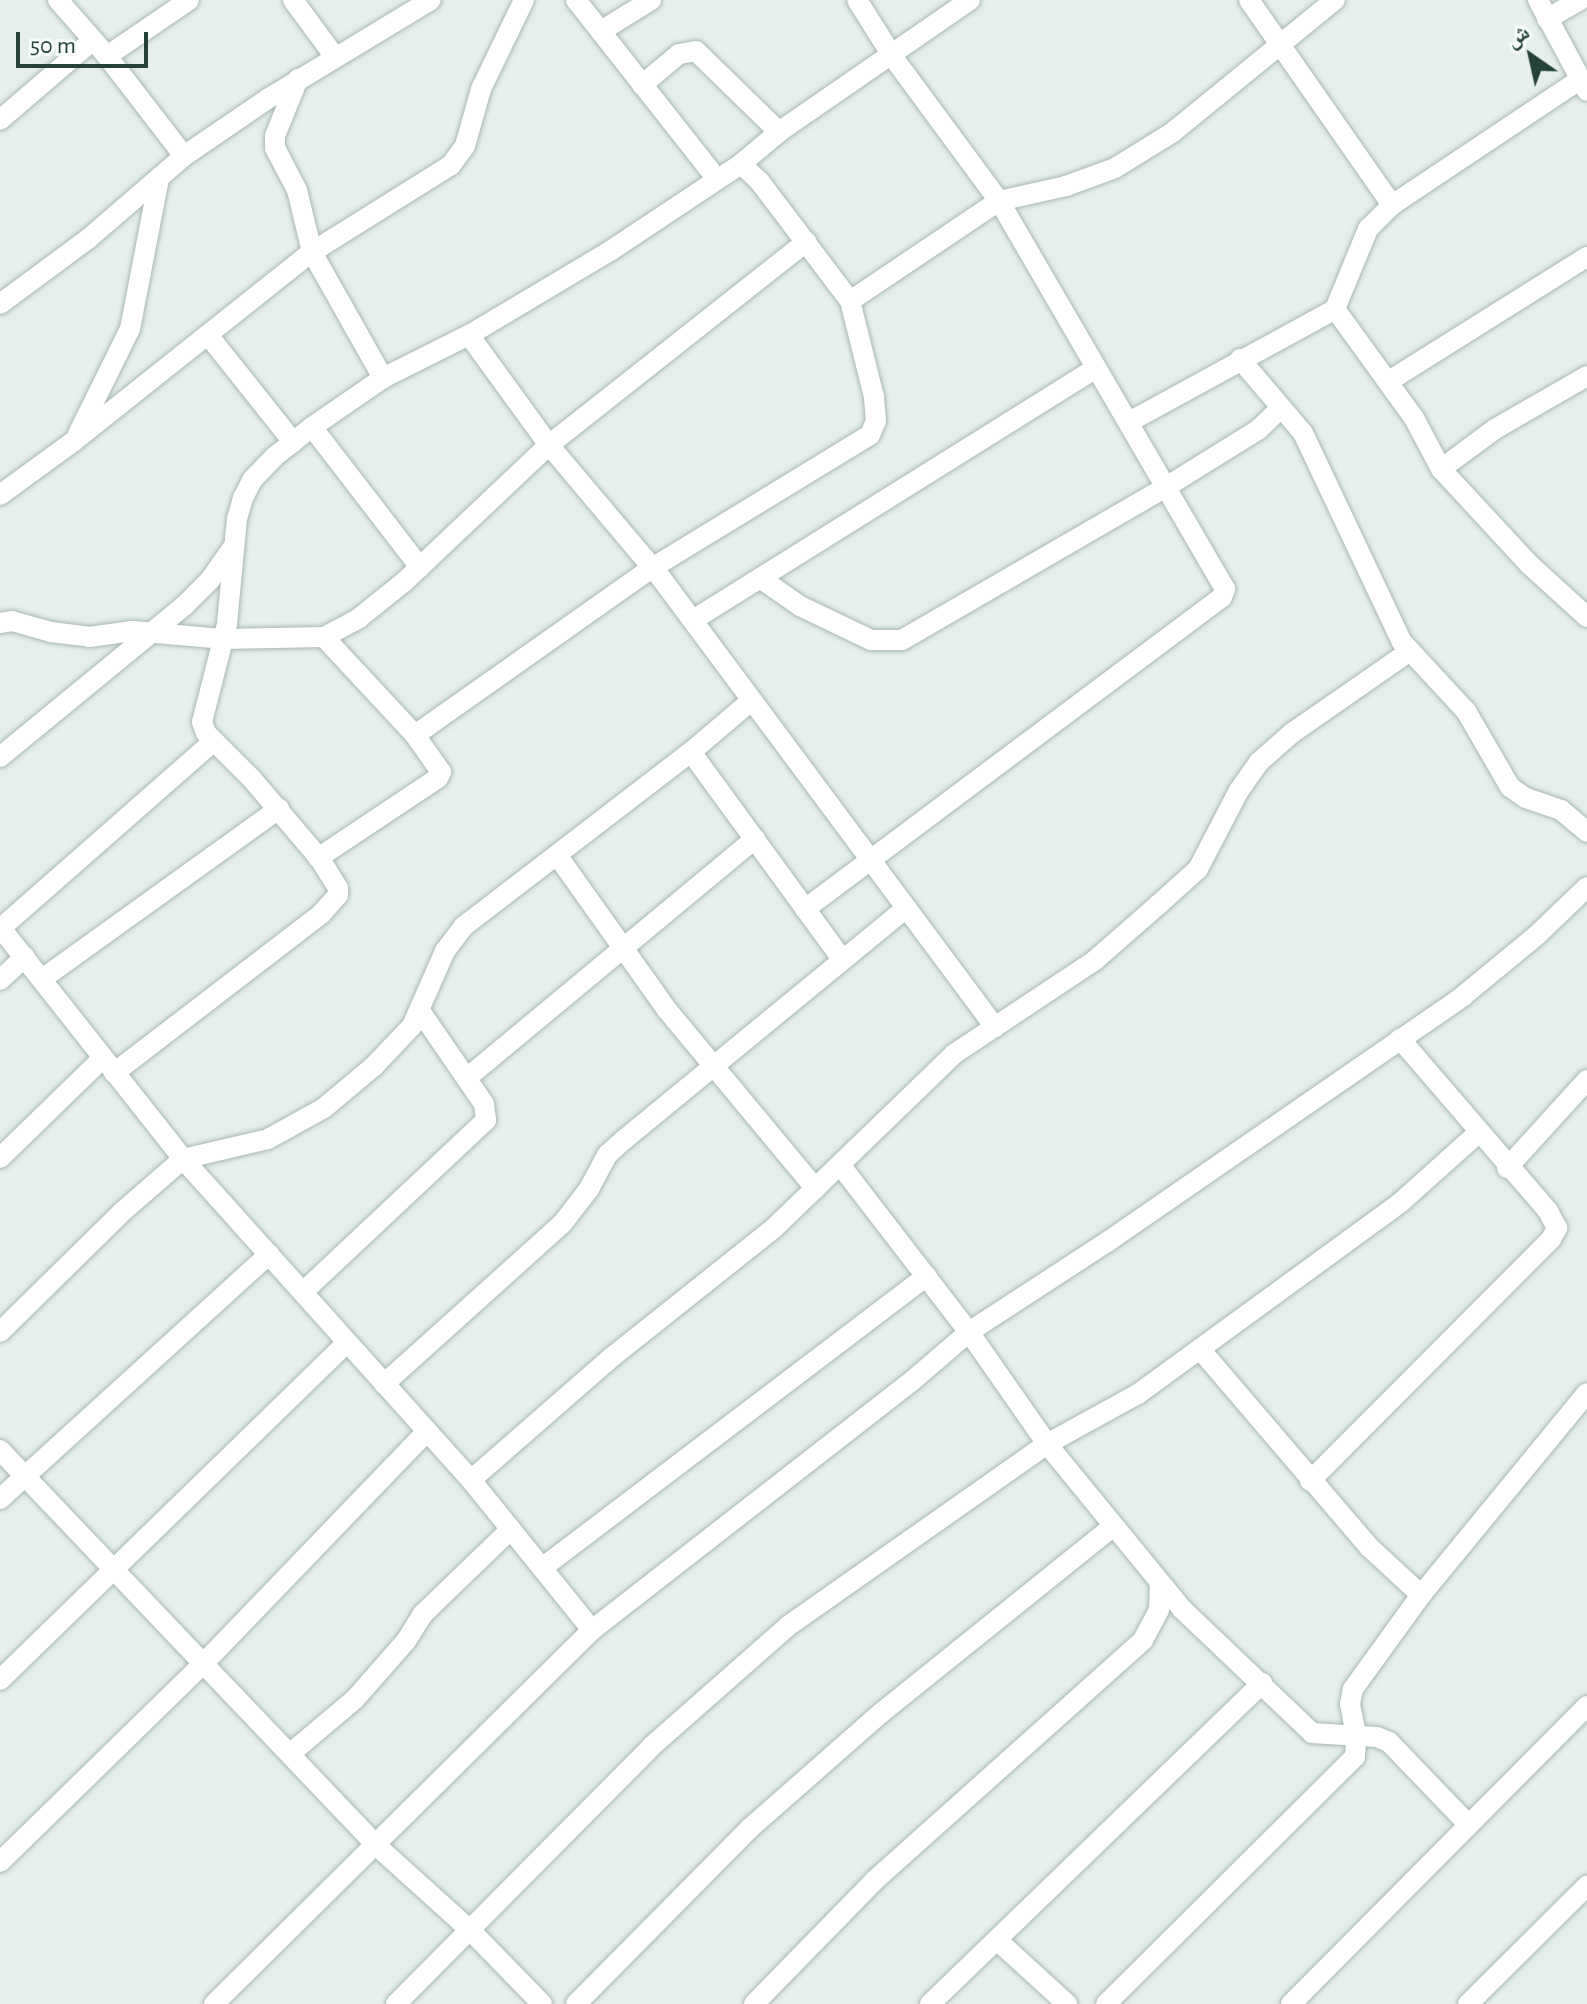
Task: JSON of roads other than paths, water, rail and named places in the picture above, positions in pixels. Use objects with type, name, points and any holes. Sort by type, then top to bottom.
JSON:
[{"type":"street","points":[[58,0],[107,56],[184,156]]},
{"type":"street","points":[[107,56],[189,0]]},
{"type":"street","points":[[293,0],[335,57]]},
{"type":"street","points":[[0,304],[88,239],[184,156],[298,79],[431,0]]},
{"type":"street","points":[[0,495],[74,441],[312,252],[451,165],[460,156],[481,89],[524,0]]},
{"type":"street","points":[[576,0],[717,179]]},
{"type":"street","points":[[601,31],[651,0]]},
{"type":"street","points":[[805,909],[1222,597],[1222,581],[999,201],[893,57],[857,0]]},
{"type":"street","points":[[0,1158],[108,1066],[334,901],[338,888],[318,858],[279,809],[214,741],[202,722],[222,639],[237,519],[252,480],[312,427],[383,378],[469,335],[610,251],[741,164],[779,132],[893,57],[970,0]]},
{"type":"street","points":[[1249,0],[1282,43],[1392,205]]},
{"type":"street","points":[[850,301],[999,201],[1066,186],[1115,168],[1173,132],[1335,0]]},
{"type":"street","points":[[1129,422],[1335,309],[1368,229],[1392,205],[1584,85],[1538,0]]},
{"type":"street","points":[[1547,19],[1580,0]]},
{"type":"street","points":[[0,120],[92,41]]},
{"type":"street","points":[[642,85],[679,54],[696,51],[779,132]]},
{"type":"street","points":[[298,79],[274,142],[297,190],[312,252],[383,378]]},
{"type":"street","points":[[415,735],[652,568],[870,435],[876,421],[874,397],[850,301],[741,164]]},
{"type":"street","points":[[74,441],[130,329],[159,178]]},
{"type":"street","points":[[0,623],[12,621],[51,632],[89,637],[133,631],[149,635],[222,639],[324,637],[359,618],[420,567],[549,445],[806,242]]},
{"type":"street","points":[[1389,381],[1587,257]]},
{"type":"street","points":[[1335,309],[1414,418],[1441,469],[1530,565],[1587,617]]},
{"type":"street","points":[[208,335],[293,442]]},
{"type":"street","points":[[469,335],[549,445],[693,620],[995,1027]]},
{"type":"street","points":[[1240,359],[1303,433],[1387,616],[1410,651],[1466,711],[1510,787],[1526,798],[1561,810],[1587,832]]},
{"type":"street","points":[[693,620],[1095,369]]},
{"type":"street","points":[[1441,469],[1495,429],[1587,376]]},
{"type":"street","points":[[760,578],[800,606],[871,640],[902,640],[1166,487],[1258,430],[1280,409]]},
{"type":"street","points":[[312,427],[420,567]]},
{"type":"street","points":[[0,757],[149,635],[210,580],[234,546]]},
{"type":"street","points":[[318,858],[438,778],[439,765],[324,637]]},
{"type":"street","points":[[471,1480],[612,1357],[774,1228],[841,1166],[934,1071],[1094,961],[1198,869],[1238,792],[1259,762],[1292,733],[1410,651]]},
{"type":"street","points":[[0,1332],[122,1212],[183,1159],[268,1139],[324,1108],[402,1039],[420,1011],[453,937],[691,752],[752,700]]},
{"type":"street","points":[[214,741],[0,928],[183,1159],[471,1480],[592,1630]]},
{"type":"street","points":[[691,752],[842,959]]},
{"type":"street","points":[[42,979],[279,809]]},
{"type":"street","points":[[468,1077],[755,839]]},
{"type":"street","points":[[557,855],[668,1011],[816,1189]]},
{"type":"street","points":[[214,2004],[592,1630],[912,1381],[969,1332],[1107,1242],[1463,996],[1537,935],[1587,887]]},
{"type":"street","points":[[384,1384],[562,1224],[589,1189],[607,1155],[713,1063],[906,908]]},
{"type":"street","points":[[0,980],[25,957]]},
{"type":"street","points":[[303,1292],[483,1126],[487,1111],[468,1077],[420,1011]]},
{"type":"street","points":[[1310,1481],[1551,1239],[1557,1228],[1555,1220],[1507,1168],[1400,1039]]},
{"type":"street","points":[[1507,1168],[1587,1080]]},
{"type":"street","points":[[396,2004],[652,1746],[734,1670],[812,1609],[1047,1444],[1138,1394],[1400,1203],[1478,1133]]},
{"type":"street","points":[[841,1166],[969,1332],[1047,1444],[1160,1584],[1312,1733],[1356,1735],[1389,1742],[1469,1825]]},
{"type":"street","points":[[0,1499],[269,1254]]},
{"type":"street","points":[[542,1568],[927,1276]]},
{"type":"street","points":[[0,1680],[347,1342]]},
{"type":"street","points":[[1200,1349],[1369,1547],[1421,1595]]},
{"type":"street","points":[[1106,2004],[1355,1757],[1356,1735],[1350,1704],[1353,1689],[1421,1595],[1587,1393]]},
{"type":"street","points":[[0,1862],[204,1663],[427,1431]]},
{"type":"street","points":[[0,1450],[377,1846],[471,1931],[542,2004]]},
{"type":"street","points":[[576,2004],[749,1829],[881,1713],[1112,1527]]},
{"type":"street","points":[[291,1753],[355,1699],[406,1641],[423,1614],[511,1529]]},
{"type":"street","points":[[754,2004],[875,1880],[1134,1648],[1154,1625],[1160,1584]]},
{"type":"street","points":[[930,2004],[1262,1683]]},
{"type":"street","points":[[1291,2004],[1587,1706]]},
{"type":"street","points":[[1468,2004],[1587,1886]]},
{"type":"street","points":[[997,1940],[1067,2004]]}]
